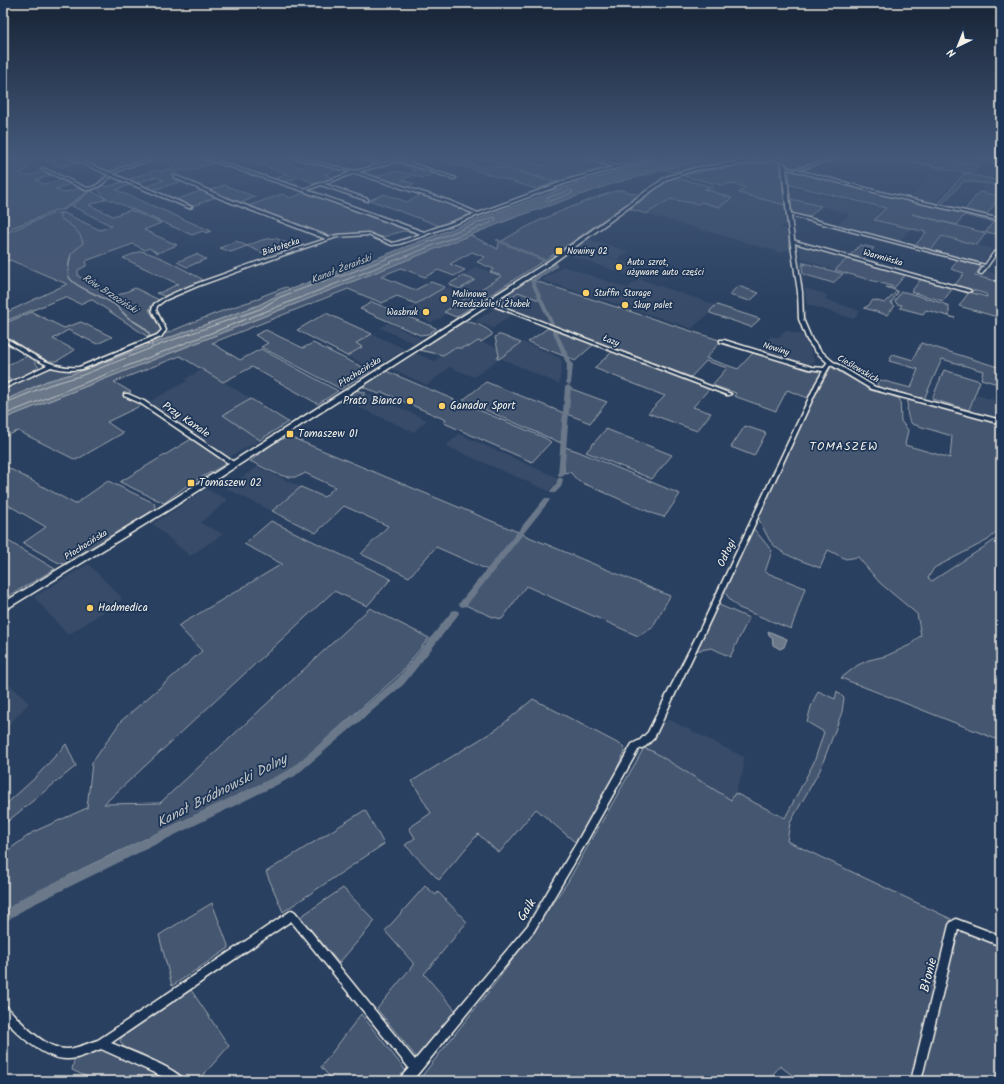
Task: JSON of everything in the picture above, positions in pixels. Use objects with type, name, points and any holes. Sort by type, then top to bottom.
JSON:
[{"type":"main road","name":"Płochocińska","points":[[3,607],[160,511],[550,262],[626,208]]},
{"type":"street","points":[[248,208],[330,238]]},
{"type":"street","points":[[352,208],[425,234]]},
{"type":"street","points":[[463,208],[478,214]]},
{"type":"street","name":"Białołęcka","points":[[51,365],[66,368],[80,368],[154,339],[164,330],[154,310],[157,303],[198,285],[330,238],[345,235],[368,234],[396,244],[495,208]]},
{"type":"street","name":"Cieślewskich","points":[[788,208],[800,292],[801,319],[810,340],[830,362],[873,388],[1001,422]]},
{"type":"street","points":[[946,208],[1001,220]]},
{"type":"street","points":[[789,214],[986,266]]},
{"type":"street","name":"Warmińska","points":[[792,241],[969,291]]},
{"type":"street","points":[[981,273],[996,253],[1001,253]]},
{"type":"street","name":"Łazy","points":[[487,302],[729,394]]},
{"type":"street","points":[[3,338],[51,365]]},
{"type":"street","name":"Nowiny","points":[[722,341],[811,368],[825,370]]},
{"type":"street","name":"Odłogi","points":[[635,747],[643,744],[651,735],[830,362]]},
{"type":"street","points":[[3,388],[51,365]]},
{"type":"street","name":"Przy Kanale","points":[[126,395],[142,402],[233,464]]},
{"type":"street","name":"Gaik","points":[[405,1081],[531,928],[635,747]]},
{"type":"street","points":[[3,1011],[18,1027],[48,1049],[66,1055],[101,1044],[292,915],[415,1068]]},
{"type":"street","name":"Błonie","points":[[916,1081],[954,924],[1001,941]]},
{"type":"street","points":[[101,1044],[166,1072],[179,1081]]},
{"type":"shaded area","points":[[3,208],[65,208],[62,210],[55,210],[3,231]]},
{"type":"shaded area","points":[[75,208],[95,208],[113,216],[130,210],[161,223],[144,230],[177,245],[158,253],[149,248],[145,250],[133,244],[88,260],[86,262],[86,266],[78,270],[78,276],[114,297],[135,288],[159,300],[151,306],[149,310],[161,328],[161,331],[155,337],[151,339],[91,299],[80,304],[65,297],[3,322],[3,314],[67,284],[10,260],[3,263],[3,234],[54,213],[64,213],[100,230],[112,226]]},
{"type":"shaded area","points":[[129,208],[157,208],[211,231],[206,233],[203,231],[192,235]]},
{"type":"shaded area","points":[[252,208],[349,208],[418,233],[403,231],[383,237],[362,233],[328,237]]},
{"type":"shaded area","points":[[390,208],[457,208],[473,214],[440,226]]},
{"type":"shaded area","points":[[571,208],[621,208],[565,247],[487,297],[481,297],[473,294],[502,276],[490,272],[494,269],[477,262],[485,257],[472,252],[450,264],[465,270],[454,276],[438,270],[425,277],[401,268],[381,276],[415,290],[431,282],[445,287],[416,304],[397,296],[382,303],[348,289],[212,343],[240,360],[261,349],[338,391],[318,404],[252,367],[223,382],[180,356],[114,382],[131,392],[123,397],[129,398],[142,405],[107,422],[123,433],[76,460],[18,431],[3,439],[3,419],[470,235],[498,249],[499,243],[526,227]]},
{"type":"shaded area","points":[[632,208],[656,208],[646,214],[630,209]]},
{"type":"shaded area","points":[[656,208],[785,208],[787,225],[780,227],[788,229],[790,250],[782,253],[646,214]]},
{"type":"shaded area","points":[[792,208],[819,208],[808,218],[792,213]]},
{"type":"shaded area","points":[[825,208],[880,208],[886,209],[875,220],[911,228],[899,242],[837,225],[850,214]]},
{"type":"shaded area","points":[[884,208],[943,208],[1001,221],[1001,235],[986,232],[993,222],[964,215],[957,225],[912,214],[986,233],[977,245],[942,236],[931,250],[915,246],[926,232],[874,220],[886,208]]},
{"type":"shaded area","points":[[953,208],[965,210],[967,208],[992,208],[985,215]]},
{"type":"shaded area","points":[[942,236],[993,249],[984,262],[978,262],[931,250]]},
{"type":"shaded area","points":[[275,238],[294,246],[267,255],[247,246],[262,240]]},
{"type":"shaded area","points":[[589,239],[629,252],[617,259],[578,246]]},
{"type":"shaded area","points":[[236,241],[247,246],[231,252],[220,248]]},
{"type":"shaded area","points":[[801,244],[848,258],[835,270],[802,259],[799,245]]},
{"type":"shaded area","points":[[860,245],[874,248],[864,259],[850,255]]},
{"type":"shaded area","points":[[141,251],[172,263],[202,279],[202,282],[164,296],[156,293],[162,292],[178,284],[123,258]]},
{"type":"shaded area","name":"Auto szrot, używane auto części","points":[[578,251],[597,257],[601,255],[650,271],[639,279],[572,256]]},
{"type":"shaded area","points":[[196,254],[206,259],[187,267],[177,262]]},
{"type":"shaded area","points":[[848,258],[906,274],[895,287],[835,270]]},
{"type":"shaded area","points":[[958,260],[981,266],[975,276],[1001,282],[1001,318],[959,306],[969,292],[987,297],[986,294],[955,285],[964,273],[951,269]]},
{"type":"shaded area","points":[[802,263],[843,274],[833,283],[803,274],[802,265],[806,265]]},
{"type":"shaded area","points":[[563,266],[627,288],[639,279],[716,305],[710,313],[693,327],[694,329],[542,280]]},
{"type":"shaded area","points":[[476,267],[502,276],[473,294],[460,289],[475,280],[463,276]]},
{"type":"shaded area","points":[[979,269],[1001,275],[1001,283],[975,275]]},
{"type":"shaded area","points":[[463,276],[475,280],[460,289],[449,284]]},
{"type":"shaded area","points":[[529,279],[719,340],[720,342],[706,358],[738,369],[753,353],[822,371],[808,398],[787,390],[776,411],[734,396],[736,393],[712,385],[727,368],[706,361],[691,377],[553,325],[542,301],[518,292],[500,305],[494,303]]},
{"type":"shaded area","points":[[921,279],[953,288],[943,301],[911,292]]},
{"type":"shaded area","points":[[738,286],[759,293],[750,301],[729,295]]},
{"type":"shaded area","points":[[286,287],[290,289],[259,305],[79,372],[47,381],[3,401],[3,389],[35,374],[53,368],[76,370],[85,368],[216,313],[261,298],[262,296]]},
{"type":"shaded area","points":[[445,287],[468,297],[444,311],[447,313],[442,316],[443,317],[433,321],[433,323],[404,311]]},
{"type":"shaded area","points":[[805,288],[828,295],[825,299],[860,311],[854,319],[809,305],[807,304]]},
{"type":"shaded area","points":[[897,291],[898,292],[891,303],[895,306],[887,315],[864,308],[873,300],[885,303]]},
{"type":"shaded area","points":[[518,292],[539,300],[550,324],[500,305]]},
{"type":"shaded area","points":[[901,292],[949,306],[949,316],[955,318],[926,310],[923,314],[900,308],[902,305],[897,304],[895,301]]},
{"type":"shaded area","points":[[468,297],[477,300],[478,303],[456,317],[444,312]]},
{"type":"shaded area","points":[[372,302],[436,329],[428,334],[420,335],[360,309]]},
{"type":"shaded area","points":[[716,305],[760,319],[751,327],[710,313]]},
{"type":"shaded area","points":[[495,308],[513,314],[493,328],[475,321]]},
{"type":"shaded area","points":[[32,312],[64,328],[81,322],[112,337],[97,344],[68,330],[53,339],[75,350],[57,361],[48,361],[3,336],[3,324]]},
{"type":"shaded area","points":[[326,313],[372,334],[356,343],[362,347],[347,356],[297,330]]},
{"type":"shaded area","points":[[464,322],[475,323],[492,333],[492,335],[469,347],[454,348],[443,355],[419,350]]},
{"type":"shaded area","points":[[388,323],[422,339],[414,343],[380,328]]},
{"type":"shaded area","points":[[548,328],[553,330],[564,356],[528,342]]},
{"type":"shaded area","points":[[266,330],[303,348],[313,343],[370,371],[341,389],[261,347],[268,343],[255,335]]},
{"type":"shaded area","points":[[785,330],[804,336],[815,362],[809,364],[758,350],[771,336],[778,338]]},
{"type":"shaded area","points":[[556,331],[593,345],[575,361],[567,356]]},
{"type":"shaded area","points":[[372,334],[405,349],[373,369],[347,356],[362,347],[355,343]]},
{"type":"shaded area","points":[[498,335],[521,343],[497,359],[499,355],[495,337]]},
{"type":"shaded area","points":[[478,341],[498,348],[499,356],[497,358],[499,359],[474,377],[450,367],[427,385],[392,369],[415,353],[434,361],[454,348],[469,347]]},
{"type":"shaded area","points":[[523,342],[560,358],[562,362],[559,384],[500,358]]},
{"type":"shaded area","points":[[921,343],[1001,368],[1001,385],[981,379],[983,371],[942,359],[924,399],[878,387],[877,383],[880,380],[911,388],[918,369],[889,361],[893,354],[913,360]]},
{"type":"shaded area","points":[[612,352],[709,389],[693,407],[711,413],[697,431],[648,413],[665,396],[594,368]]},
{"type":"shaded area","points":[[27,356],[33,359],[40,369],[6,386],[4,383],[11,380],[3,376],[3,367]]},
{"type":"shaded area","points":[[831,367],[861,384],[900,399],[901,421],[908,430],[905,445],[950,458],[952,436],[912,424],[907,410],[908,401],[911,400],[1001,424],[1001,528],[988,540],[934,568],[928,578],[932,581],[1001,536],[1001,741],[841,678],[858,665],[869,660],[886,656],[910,645],[921,635],[917,614],[880,583],[858,557],[846,559],[828,550],[820,568],[780,551],[770,541],[758,518],[813,399]]},
{"type":"shaded area","points":[[203,369],[251,399],[223,415],[260,440],[229,457],[147,403],[187,381],[185,379]]},
{"type":"shaded area","points":[[944,370],[980,381],[969,410],[932,399]]},
{"type":"shaded area","name":"Ganador Sport","points":[[386,371],[545,438],[551,442],[532,462],[444,423],[446,420],[382,392],[379,394],[363,387]]},
{"type":"shaded area","points":[[486,382],[564,413],[561,443],[463,400]]},
{"type":"shaded area","points":[[569,388],[607,402],[590,423],[567,414]]},
{"type":"shaded area","points":[[356,390],[366,393],[351,404],[341,400]]},
{"type":"shaded area","points":[[366,393],[427,420],[414,432],[351,404]]},
{"type":"shaded area","points":[[976,395],[1001,402],[999,418],[970,410]]},
{"type":"shaded area","points":[[251,399],[288,422],[260,440],[223,415]]},
{"type":"shaded area","points":[[745,426],[766,433],[754,456],[731,447]]},
{"type":"shaded area","points":[[606,429],[672,455],[652,479],[586,452]]},
{"type":"shaded area","points":[[459,434],[556,477],[557,481],[549,491],[446,446]]},
{"type":"shaded area","points":[[288,436],[518,532],[488,570],[436,547],[409,577],[361,554],[388,526],[344,506],[316,533],[272,511],[301,487],[324,497],[335,487],[305,473],[299,476],[285,476],[270,471],[250,461],[273,444]]},
{"type":"shaded area","points":[[193,438],[227,463],[189,484],[164,503],[120,482]]},
{"type":"shaded area","points":[[565,447],[680,494],[664,517],[654,514],[578,481],[570,472],[564,473]]},
{"type":"shaded area","points":[[3,465],[75,504],[108,481],[154,503],[155,506],[152,511],[64,564],[57,562],[23,543],[46,527],[3,502]]},
{"type":"shaded area","points":[[258,467],[301,487],[272,511],[225,488]]},
{"type":"shaded area","points":[[206,489],[228,500],[200,523],[223,534],[190,556],[153,524]]},
{"type":"shaded area","points":[[271,521],[391,579],[367,606],[334,591],[104,804],[160,803],[370,608],[429,638],[399,675],[291,770],[84,868],[22,900],[3,913],[3,854],[33,832],[87,808],[92,763],[121,721],[202,651],[178,626],[282,564],[244,544]]},
{"type":"shaded area","points":[[753,528],[772,551],[765,572],[805,588],[791,629],[739,608],[731,601],[724,591]]},
{"type":"shaded area","points":[[522,534],[670,596],[652,628],[638,636],[526,586],[502,619],[493,617],[465,605]]},
{"type":"shaded area","points":[[3,538],[55,569],[7,597],[3,595]]},
{"type":"shaded area","points":[[88,564],[122,598],[120,601],[68,635],[34,597]]},
{"type":"shaded area","points":[[717,604],[749,618],[730,657],[712,648],[694,651]]},
{"type":"shaded area","points":[[3,678],[29,703],[3,731]]},
{"type":"shaded area","points":[[818,691],[835,699],[837,691],[844,698],[842,712],[820,770],[790,823],[787,841],[951,919],[912,1081],[800,1081],[780,1066],[767,1081],[418,1081],[500,977],[567,883],[644,748],[654,752],[731,800],[735,793],[785,818],[814,762],[824,732],[807,722],[811,707]]},
{"type":"shaded area","points":[[533,699],[623,746],[625,751],[611,781],[576,843],[536,809],[499,853],[478,834],[439,880],[405,845],[415,838],[409,828],[431,813],[412,781],[497,729]]},
{"type":"shaded area","points":[[670,720],[744,757],[743,771],[732,801],[654,752],[644,748],[660,723]]},
{"type":"shaded area","points":[[66,744],[76,766],[3,825],[3,807],[35,778]]},
{"type":"shaded area","points":[[365,810],[384,844],[283,912],[266,872]]},
{"type":"shaded area","points":[[425,886],[436,895],[438,892],[467,922],[424,974],[457,1012],[417,1058],[377,1009],[414,964],[385,931]]},
{"type":"shaded area","points":[[343,888],[375,921],[339,963],[300,917]]},
{"type":"shaded area","points":[[212,903],[229,948],[172,986],[159,935]]},
{"type":"shaded area","points":[[956,928],[1001,946],[1001,1081],[918,1081]]},
{"type":"shaded area","points":[[191,990],[229,1046],[198,1081],[192,1081],[142,1054],[124,1047],[120,1041],[122,1037]]},
{"type":"shaded area","points":[[361,1014],[406,1071],[399,1081],[325,1081],[329,1076],[321,1067]]},
{"type":"shaded area","points":[[98,1048],[154,1071],[166,1081],[96,1081],[72,1070],[74,1061]]},
{"type":"water","points":[[508,208],[543,208],[3,419],[3,401],[47,381],[79,372],[259,305],[276,296],[275,295],[338,271],[341,272]]},
{"type":"water","points":[[768,631],[787,639],[784,647],[780,649],[773,645],[772,637],[769,635]]},
{"type":"waterway","name":"Rów Brzeziński","points":[[64,210],[67,208]]},
{"type":"waterway","name":"Rów Brzeziński","points":[[60,213],[60,218],[77,231],[82,238],[83,243],[71,254],[70,259]]},
{"type":"waterway","name":"Kanał Bródnowski Dolny","points":[[497,240],[547,261]]},
{"type":"waterway","name":"Rów Brzeziński","points":[[70,258],[68,272],[72,281],[114,304],[128,317],[146,329],[150,335],[152,346]]},
{"type":"waterway","name":"Kanał Bródnowski Dolny","points":[[535,279],[555,266],[553,263]]},
{"type":"waterway","name":"Kanał Bródnowski Dolny","points":[[532,281],[552,324]]},
{"type":"waterway","name":"Kanał Bródnowski Dolny","points":[[554,330],[570,365],[569,383]]},
{"type":"waterway","name":"Kanał Bródnowski Dolny","points":[[561,475],[568,387]]},
{"type":"waterway","name":"Kanał Bródnowski Dolny","points":[[553,491],[559,485],[560,480]]},
{"type":"waterway","name":"Kanał Bródnowski Dolny","points":[[463,604],[547,500]]},
{"type":"waterway","name":"Kanał Bródnowski Dolny","points":[[3,918],[26,902],[292,773],[401,681],[455,613]]},
{"type":"place","name":"Nowiny 02","points":[[559,251]]},
{"type":"place","name":"Auto szrot, używane auto części","points":[[619,267]]},
{"type":"place","name":"Stuffin Storage","points":[[586,293]]},
{"type":"place","name":"Malinowe Przedszkole i Żłobek","points":[[444,299]]},
{"type":"place","name":"Skup palet","points":[[625,305]]},
{"type":"place","name":"Wasbruk","points":[[426,312]]},
{"type":"place","name":"Prato Bianco","points":[[410,401]]},
{"type":"place","name":"Ganador Sport","points":[[442,406]]},
{"type":"place","name":"Tomaszew 01","points":[[290,434]]},
{"type":"place","name":"Tomaszew 02","points":[[191,483]]},
{"type":"place","name":"Hadmedica","points":[[90,608]]},
{"type":"district","name":"TOMASZEW","points":[[844,446]]},
{"type":"water label","name":"Kanał Żerański","points":[[341,269]]}]
